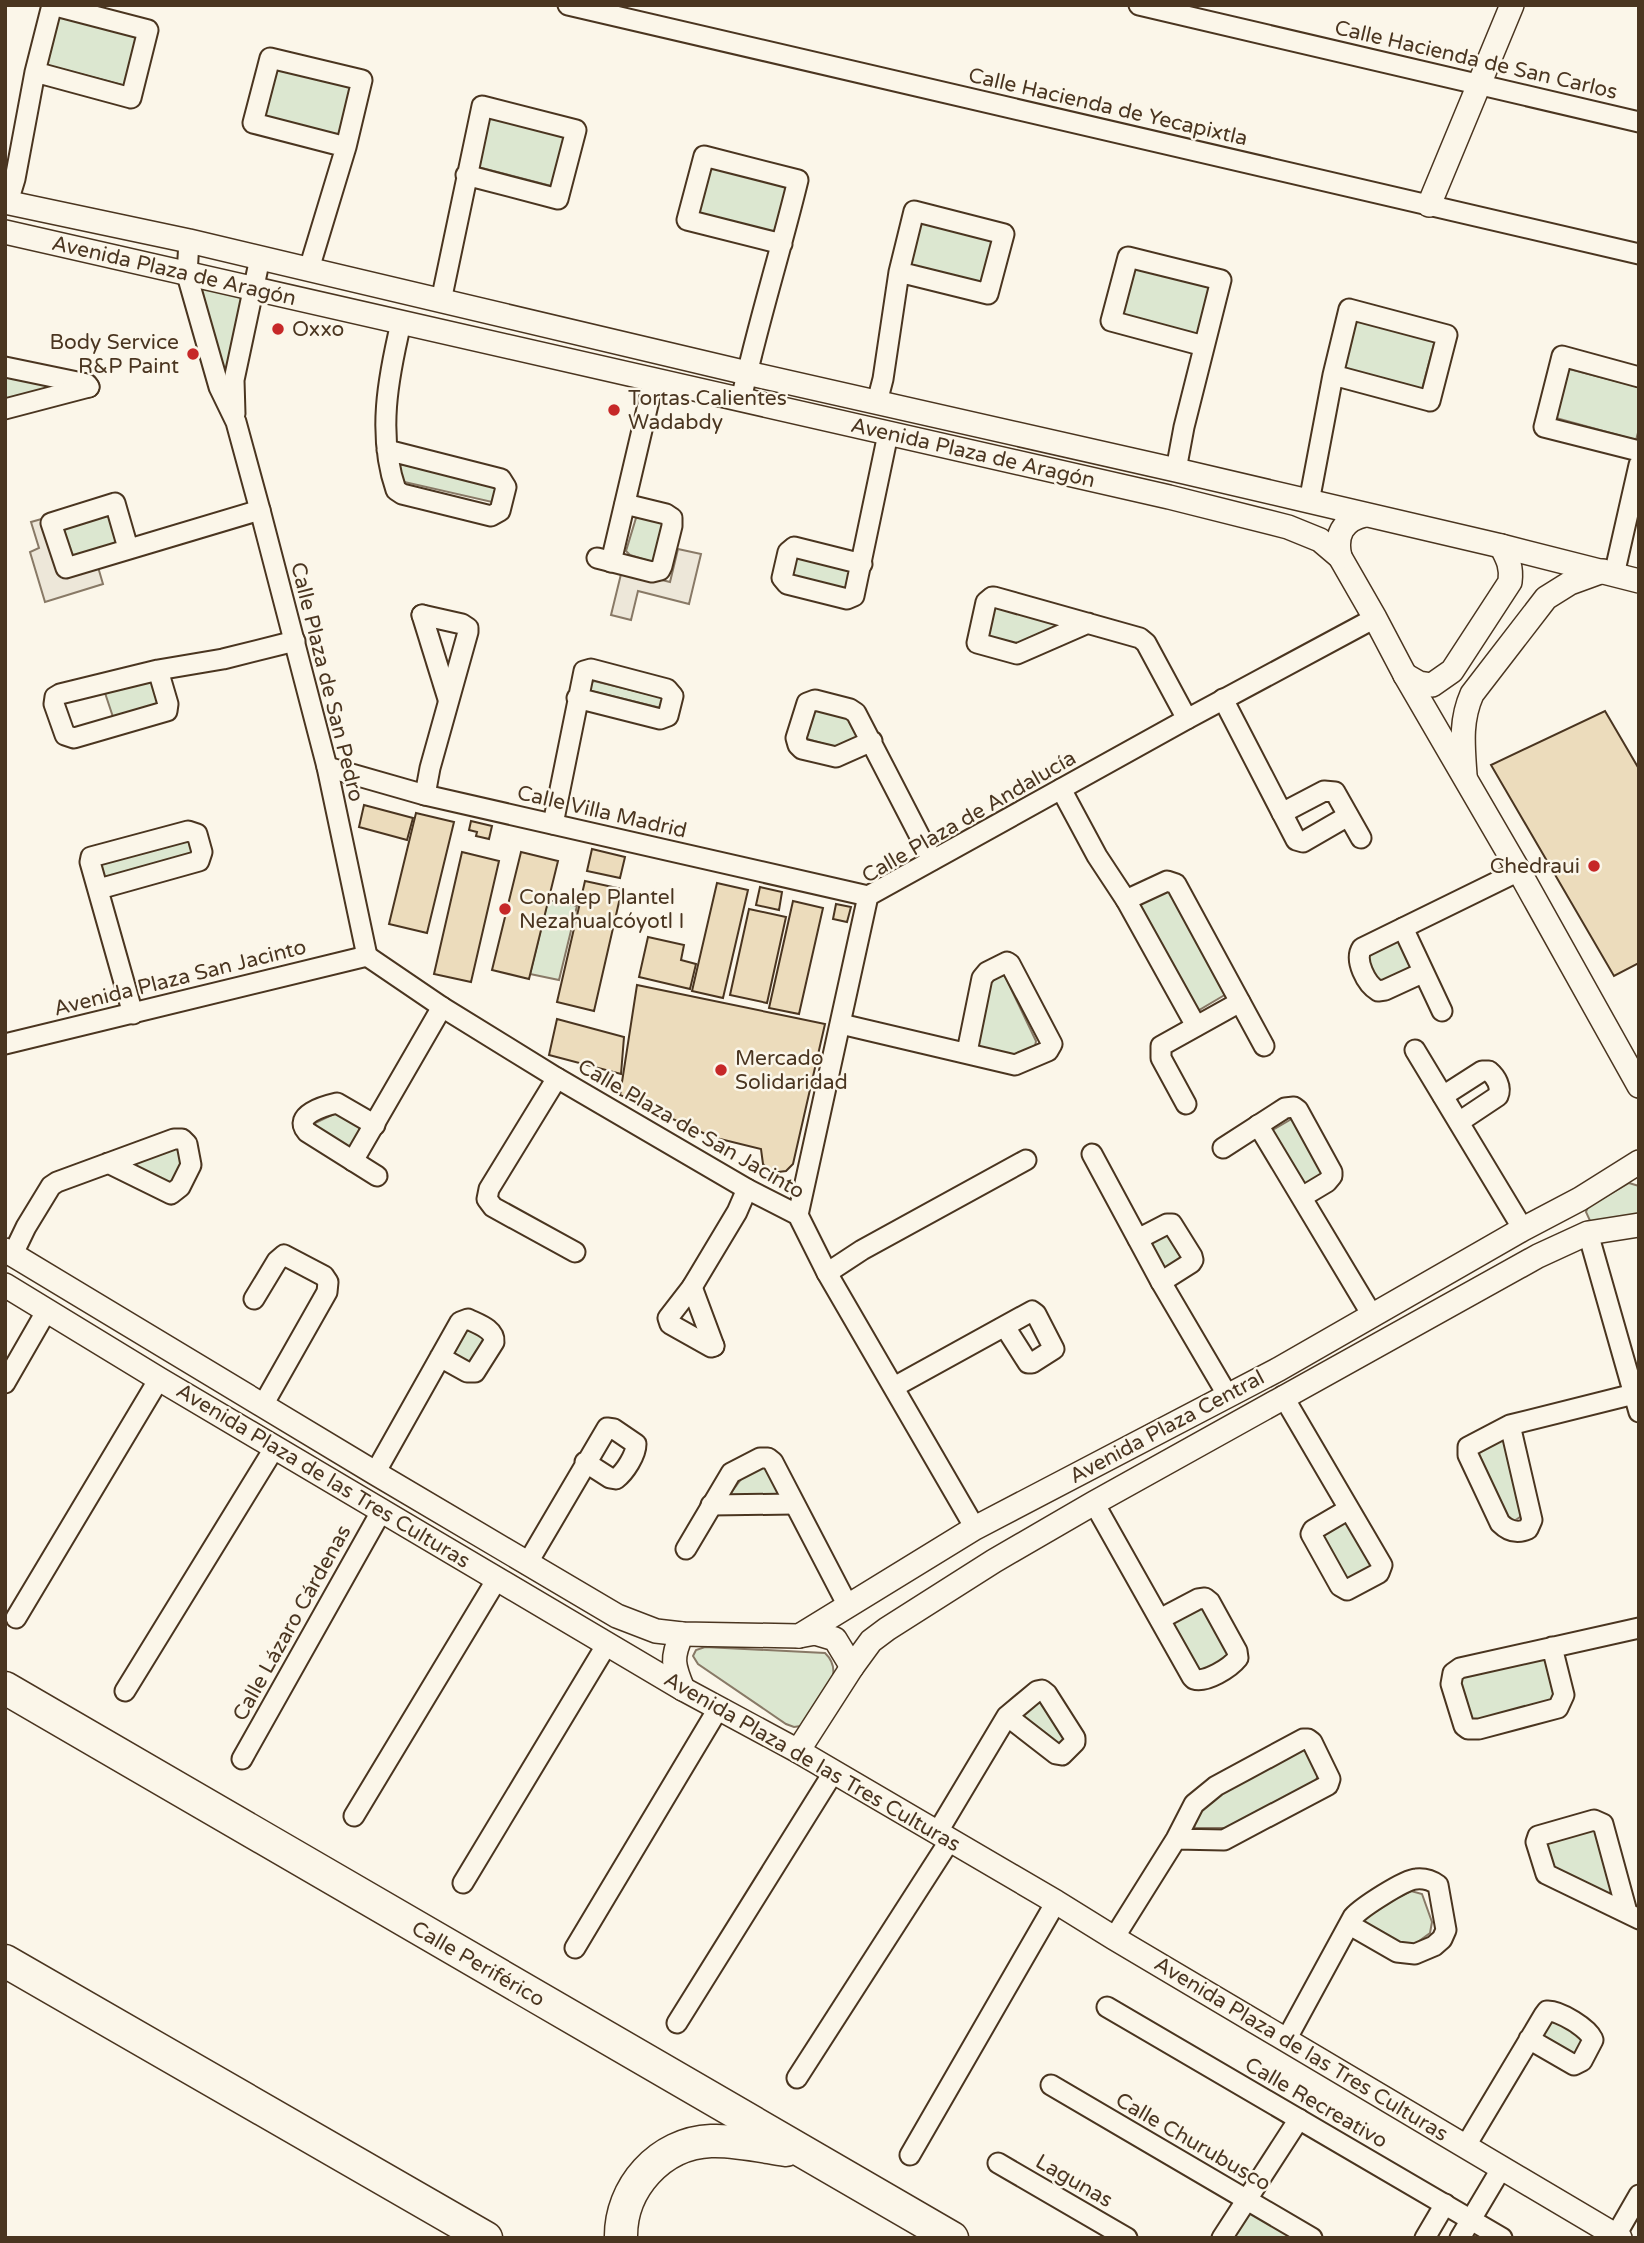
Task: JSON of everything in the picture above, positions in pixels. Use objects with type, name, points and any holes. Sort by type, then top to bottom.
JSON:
[{"type":"highway","name":"Calle Periférico","points":[[5,1688],[952,2238]]},
{"type":"highway","points":[[5,1961],[486,2238]]},
{"type":"highway","points":[[621,2238],[624,2213],[636,2184],[647,2170],[675,2150],[708,2141],[801,2152]]},
{"type":"street","points":[[6,202],[15,179],[35,72],[52,5],[148,30],[131,97],[35,72]]},
{"type":"street","name":"Calle Hacienda de Yecapixtla","points":[[568,5],[1639,254]]},
{"type":"street","name":"Calle Hacienda de San Carlos","points":[[1139,5],[1639,122]]},
{"type":"street","points":[[1429,205],[1511,5]]},
{"type":"street","points":[[309,269],[346,147],[362,80],[270,58],[253,122],[346,147]]},
{"type":"street","points":[[441,301],[466,174],[482,106],[576,130],[558,199],[466,174]]},
{"type":"street","points":[[741,400],[747,373],[782,244],[798,180],[704,156],[687,220],[782,244]]},
{"type":"street","name":"Avenida Plaza de Aragón","points":[[6,202],[189,241],[747,373],[1177,470],[1639,581]]},
{"type":"street","points":[[877,402],[899,272],[915,211],[1004,234],[988,294],[899,272]]},
{"type":"street","name":"Avenida Plaza de Aragón","points":[[5,232],[1169,497],[1288,527],[1320,540],[1339,558],[1376,618],[1405,675],[1639,1086]]},
{"type":"street","name":"Calle Plaza de San Pedro","points":[[189,241],[187,275],[219,387],[236,422],[295,641],[327,767],[366,956]]},
{"type":"street","points":[[1177,470],[1184,427],[1221,280],[1128,257],[1111,321],[1204,346]]},
{"type":"street","name":"Calle Plaza de San Pedro","points":[[236,422],[234,380],[260,258]]},
{"type":"street","points":[[1309,502],[1333,375],[1349,309],[1447,335],[1430,401],[1333,375]]},
{"type":"street","points":[[387,450],[501,479],[506,487],[500,511],[491,516],[402,494],[395,487],[387,450],[385,424],[391,364],[401,323]]},
{"type":"street","points":[[1639,377],[1562,356],[1544,427],[1639,452]]},
{"type":"street","points":[[5,367],[87,384],[89,387],[5,410]]},
{"type":"street","points":[[625,504],[666,514],[672,518],[660,570],[652,572],[604,560],[625,504],[654,379]]},
{"type":"street","points":[[862,564],[792,547],[781,575],[787,584],[849,599],[854,596],[862,564],[888,434]]},
{"type":"street","points":[[1466,781],[1462,729],[1465,710],[1472,694],[1546,598],[1570,583],[1608,573],[1639,465]]},
{"type":"street","points":[[128,548],[260,510]]},
{"type":"street","points":[[1339,558],[1337,547],[1341,531],[1352,518],[1364,515]]},
{"type":"street","points":[[1405,675],[1432,685],[1452,671],[1510,582],[1511,571],[1502,546]]},
{"type":"street","points":[[1088,623],[1017,654],[978,643],[986,602],[992,597],[1088,623],[1144,640],[1187,719]]},
{"type":"street","name":"Calle Plaza de Andalucía","points":[[798,1214],[868,896],[1223,699],[1376,618]]},
{"type":"street","points":[[158,670],[168,704],[167,711],[74,738],[65,735],[54,704],[57,695],[158,670],[223,659],[295,641]]},
{"type":"street","points":[[553,824],[577,698]]},
{"type":"street","points":[[425,795],[448,699]]},
{"type":"street","points":[[1223,699],[1296,840],[1300,843],[1348,816]]},
{"type":"street","points":[[872,741],[932,860]]},
{"type":"street","name":"Calle Villa Madrid","points":[[327,767],[425,795],[868,896]]},
{"type":"street","points":[[1061,789],[1196,1026]]},
{"type":"street","points":[[1282,813],[1324,791],[1332,790],[1361,838]]},
{"type":"street","points":[[99,889],[199,861],[202,852],[197,834],[188,831],[94,854],[90,862],[133,1014]]},
{"type":"street","points":[[1422,973],[1378,991],[1371,987],[1359,962],[1359,953],[1362,948],[1519,871]]},
{"type":"street","points":[[1126,900],[1167,881],[1177,884],[1264,1046]]},
{"type":"street","points":[[1402,928],[1442,1011]]},
{"type":"street","name":"Calle Plaza de San Jacinto","points":[[366,956],[442,1007],[556,1077],[747,1189],[798,1214],[827,1273],[975,1528]]},
{"type":"street","name":"Avenida Plaza San Jacinto","points":[[5,1045],[366,956]]},
{"type":"street","points":[[841,1024],[1015,1065],[1050,1049],[1051,1041],[1007,962],[987,972],[982,978],[967,1052]]},
{"type":"street","points":[[1186,1104],[1161,1058],[1160,1050],[1164,1044],[1240,1002]]},
{"type":"street","points":[[353,1161],[442,1007]]},
{"type":"street","points":[[1415,1050],[1523,1229]]},
{"type":"street","points":[[1443,1096],[1482,1071],[1489,1071],[1493,1075],[1500,1090],[1498,1096],[1459,1122]]},
{"type":"street","points":[[556,1077],[489,1189],[487,1199],[493,1207],[575,1252]]},
{"type":"street","points":[[375,1125],[337,1103],[308,1114],[303,1118],[302,1127],[377,1176]]},
{"type":"street","points":[[1223,1148],[1285,1108],[1294,1107],[1300,1113],[1332,1172],[1327,1182],[1302,1197]]},
{"type":"street","points":[[1258,1125],[1372,1315]]},
{"type":"street","points":[[1092,1154],[1161,1282],[1228,1396]]},
{"type":"street","points":[[827,1273],[862,1250],[1027,1160]]},
{"type":"street","points":[[9,1252],[54,1183],[108,1163]]},
{"type":"street","name":"Avenida Plaza Central","points":[[799,1636],[975,1528],[1228,1396],[1523,1229],[1634,1170]]},
{"type":"street","points":[[692,1287],[737,1212],[747,1189]]},
{"type":"street","points":[[1510,1425],[1532,1520],[1528,1529],[1519,1532],[1506,1529],[1500,1523],[1467,1452],[1470,1446],[1510,1425],[1636,1403],[1588,1233],[1576,1219],[1576,1206],[1580,1199]]},
{"type":"street","points":[[1138,1239],[1172,1224],[1193,1258],[1191,1263],[1161,1282]]},
{"type":"street","name":"Avenida Plaza Central","points":[[798,1752],[871,1641],[984,1568],[1094,1503],[1474,1290],[1588,1233],[1639,1225]]},
{"type":"street","name":"Avenida Plaza de las Tres Culturas","points":[[9,1252],[527,1564],[635,1624],[656,1631],[682,1634]]},
{"type":"street","points":[[254,1299],[277,1261],[284,1255],[324,1276],[328,1282],[327,1292],[263,1405]]},
{"type":"street","name":"Avenida Plaza de las Tres Culturas","points":[[5,1285],[683,1689],[798,1752],[1056,1902],[1286,2040],[1471,2138],[1502,2169],[1618,2237]]},
{"type":"street","points":[[5,1383],[47,1310]]},
{"type":"street","points":[[894,1387],[1004,1327]]},
{"type":"street","points":[[375,1474],[440,1357]]},
{"type":"street","points":[[16,1618],[159,1379]]},
{"type":"street","points":[[1283,1396],[1349,1508]]},
{"type":"street","points":[[125,1691],[275,1447]]},
{"type":"street","points":[[686,1549],[731,1473],[764,1457],[771,1460],[848,1606]]},
{"type":"street","points":[[527,1564],[585,1462]]},
{"type":"street","points":[[1094,1503],[1160,1619]]},
{"type":"street","points":[[711,1505],[794,1504]]},
{"type":"street","name":"Calle Lázaro Cárdenas","points":[[242,1759],[382,1510]]},
{"type":"street","points":[[354,1816],[497,1579]]},
{"type":"street","points":[[1552,1647],[1564,1695],[1558,1708],[1479,1729],[1468,1729],[1464,1726],[1451,1684],[1453,1673],[1460,1668],[1552,1647],[1639,1628]]},
{"type":"street","points":[[683,1689],[673,1660],[682,1634],[799,1636],[815,1633],[835,1639],[852,1667]]},
{"type":"street","points":[[463,1883],[607,1644]]},
{"type":"street","points":[[575,1948],[718,1709]]},
{"type":"street","points":[[797,2078],[943,1837],[950,1810],[1007,1716]]},
{"type":"street","points":[[1114,1938],[1177,1839],[1194,1804],[1216,1786],[1303,1740],[1312,1742],[1330,1779],[1328,1785],[1224,1840],[1177,1839]]},
{"type":"street","points":[[677,2023],[833,1773]]},
{"type":"street","points":[[1594,1820],[1602,1824],[1633,1915],[1546,1874],[1536,1842],[1538,1836],[1594,1820]]},
{"type":"street","points":[[1286,2040],[1353,1917],[1361,1908],[1413,1879],[1424,1879],[1438,1885],[1446,1930],[1441,1939],[1425,1950],[1415,1954],[1397,1952],[1350,1925]]},
{"type":"street","points":[[910,2155],[1056,1902]]},
{"type":"street","name":"Calle Recreativo","points":[[1107,2007],[1502,2238]]},
{"type":"street","points":[[1471,2138],[1529,2039]]},
{"type":"street","name":"Calle Churubusco","points":[[1051,2085],[1312,2238]]},
{"type":"street","points":[[1222,2238],[1299,2119]]},
{"type":"street","name":"Lagunas","points":[[998,2163],[1127,2238]]},
{"type":"street","points":[[1460,2238],[1502,2169]]},
{"type":"street","points":[[1618,2237],[1639,2195]]},
{"type":"street","points":[[1425,2238],[1445,2204]]},
{"type":"green space","points":[[59,15],[139,36],[126,86],[46,65]]},
{"type":"green space","points":[[275,66],[356,87],[343,137],[263,116]]},
{"type":"green space","points":[[487,116],[568,138],[555,187],[474,166]]},
{"type":"green space","points":[[710,165],[790,186],[777,236],[697,215]]},
{"type":"green space","points":[[918,217],[998,238],[985,288],[905,266]]},
{"type":"green space","points":[[1132,265],[1212,286],[1200,336],[1120,315]]},
{"type":"green space","points":[[197,286],[242,296],[226,380]]},
{"type":"green space","points":[[1355,318],[1435,340],[1422,389],[1342,368]]},
{"type":"green space","points":[[1569,369],[1639,387],[1639,429],[1636,440],[1556,418]]},
{"type":"green space","points":[[5,374],[45,383],[47,386],[45,390],[5,399]]},
{"type":"green space","points":[[397,463],[495,487],[497,498],[492,502],[400,481]]},
{"type":"green space","points":[[111,512],[120,543],[71,558],[62,527]]},
{"type":"green space","points":[[640,516],[662,522],[665,528],[657,558],[652,562],[630,555],[626,551],[636,518]]},
{"type":"green space","points":[[794,553],[852,571],[847,589],[843,594],[789,580]]},
{"type":"green space","points":[[992,605],[1065,622],[1018,647],[984,640]]},
{"type":"green space","points":[[154,677],[163,708],[115,723],[105,693]]},
{"type":"green space","points":[[594,681],[668,699],[665,709],[591,691],[590,683]]},
{"type":"green space","points":[[811,708],[850,718],[861,738],[838,748],[804,738]]},
{"type":"green space","points":[[193,835],[198,856],[102,880],[97,860]]},
{"type":"green space","points":[[1169,888],[1228,993],[1194,1013],[1134,907]]},
{"type":"green space","points":[[548,900],[577,906],[559,980],[530,974]]},
{"type":"green space","points":[[1397,938],[1412,970],[1378,987],[1363,953]]},
{"type":"green space","points":[[1003,972],[1036,1041],[1035,1047],[1014,1056],[975,1048],[986,981]]},
{"type":"green space","points":[[338,1112],[364,1128],[351,1151],[316,1129],[315,1123]]},
{"type":"green space","points":[[1295,1117],[1328,1173],[1304,1187],[1271,1131]]},
{"type":"green space","points":[[176,1147],[182,1150],[186,1164],[169,1187],[132,1167],[132,1161]]},
{"type":"green space","points":[[1629,1183],[1639,1186],[1639,1215],[1591,1223],[1586,1212],[1588,1207]]},
{"type":"green space","points":[[1169,1229],[1186,1257],[1161,1272],[1144,1244]]},
{"type":"green space","points":[[471,1330],[489,1341],[478,1369],[452,1353],[466,1331]]},
{"type":"green space","points":[[1501,1438],[1508,1440],[1523,1511],[1514,1521],[1508,1518],[1475,1451]]},
{"type":"green space","points":[[765,1466],[781,1498],[727,1498],[742,1478]]},
{"type":"green space","points":[[1347,1518],[1376,1569],[1348,1586],[1319,1533]]},
{"type":"green space","points":[[1202,1605],[1232,1657],[1199,1674],[1171,1622]]},
{"type":"green space","points":[[705,1647],[825,1653],[831,1662],[832,1681],[822,1700],[801,1726],[794,1727],[698,1664],[693,1656],[696,1650]]},
{"type":"green space","points":[[1547,1657],[1558,1702],[1471,1724],[1459,1677]]},
{"type":"green space","points":[[1039,1699],[1067,1736],[1058,1746],[1018,1715]]},
{"type":"green space","points":[[1304,1749],[1318,1774],[1316,1781],[1226,1828],[1195,1828],[1193,1823],[1204,1802]]},
{"type":"green space","points":[[1594,1828],[1613,1890],[1607,1895],[1551,1866],[1544,1846],[1547,1839]]},
{"type":"green space","points":[[1411,1891],[1422,1894],[1432,1922],[1430,1933],[1411,1947],[1401,1945],[1365,1926],[1367,1913]]},
{"type":"green space","points":[[1552,2018],[1585,2039],[1574,2057],[1541,2036]]},
{"type":"green space","points":[[1247,2208],[1297,2238],[1230,2238]]},
{"type":"shaded area","points":[[45,518],[63,578],[98,567],[103,584],[45,602],[30,552],[39,548],[31,522]]},
{"type":"shaded area","points":[[678,549],[701,554],[689,604],[638,591],[631,620],[611,615],[622,570],[670,582]]},
{"type":"building","name":"Chedraui","points":[[1605,711],[1639,769],[1639,963],[1614,976],[1491,765]]},
{"type":"building","points":[[364,805],[413,818],[407,840],[359,827]]},
{"type":"building","points":[[416,813],[454,822],[427,933],[389,924]]},
{"type":"building","points":[[471,821],[492,826],[489,839],[476,836],[477,832],[469,830]]},
{"type":"building","points":[[592,849],[625,857],[620,878],[587,871]]},
{"type":"building","points":[[462,852],[499,861],[471,982],[434,974]]},
{"type":"building","points":[[521,852],[558,861],[529,979],[492,970]]},
{"type":"building","points":[[585,881],[622,889],[594,1011],[557,1002]]},
{"type":"building","points":[[717,883],[748,890],[723,998],[692,991]]},
{"type":"building","points":[[760,887],[782,892],[779,910],[756,905]]},
{"type":"building","points":[[793,901],[823,908],[799,1014],[769,1008]]},
{"type":"building","points":[[836,904],[851,907],[847,922],[833,919]]},
{"type":"building","points":[[749,909],[786,917],[767,1003],[730,995]]},
{"type":"building","points":[[648,937],[684,945],[681,960],[696,964],[690,989],[639,977]]},
{"type":"building","points":[[637,985],[825,1024],[793,1164],[786,1171],[769,1170],[763,1164],[761,1149],[712,1137],[620,1095]]},
{"type":"building","points":[[557,1019],[624,1037],[621,1074],[549,1055]]},
{"type":"place","name":"Oxxo","points":[[278,329]]},
{"type":"place","name":"Body Service R&P Paint","points":[[193,354]]},
{"type":"place","name":"Tortas Calientes Wadabdy","points":[[614,410]]},
{"type":"place","name":"Chedraui","points":[[1594,866]]},
{"type":"place","name":"Conalep Plantel Nezahualcóyotl I","points":[[505,909]]},
{"type":"place","name":"Mercado Solidaridad","points":[[721,1070]]}]
